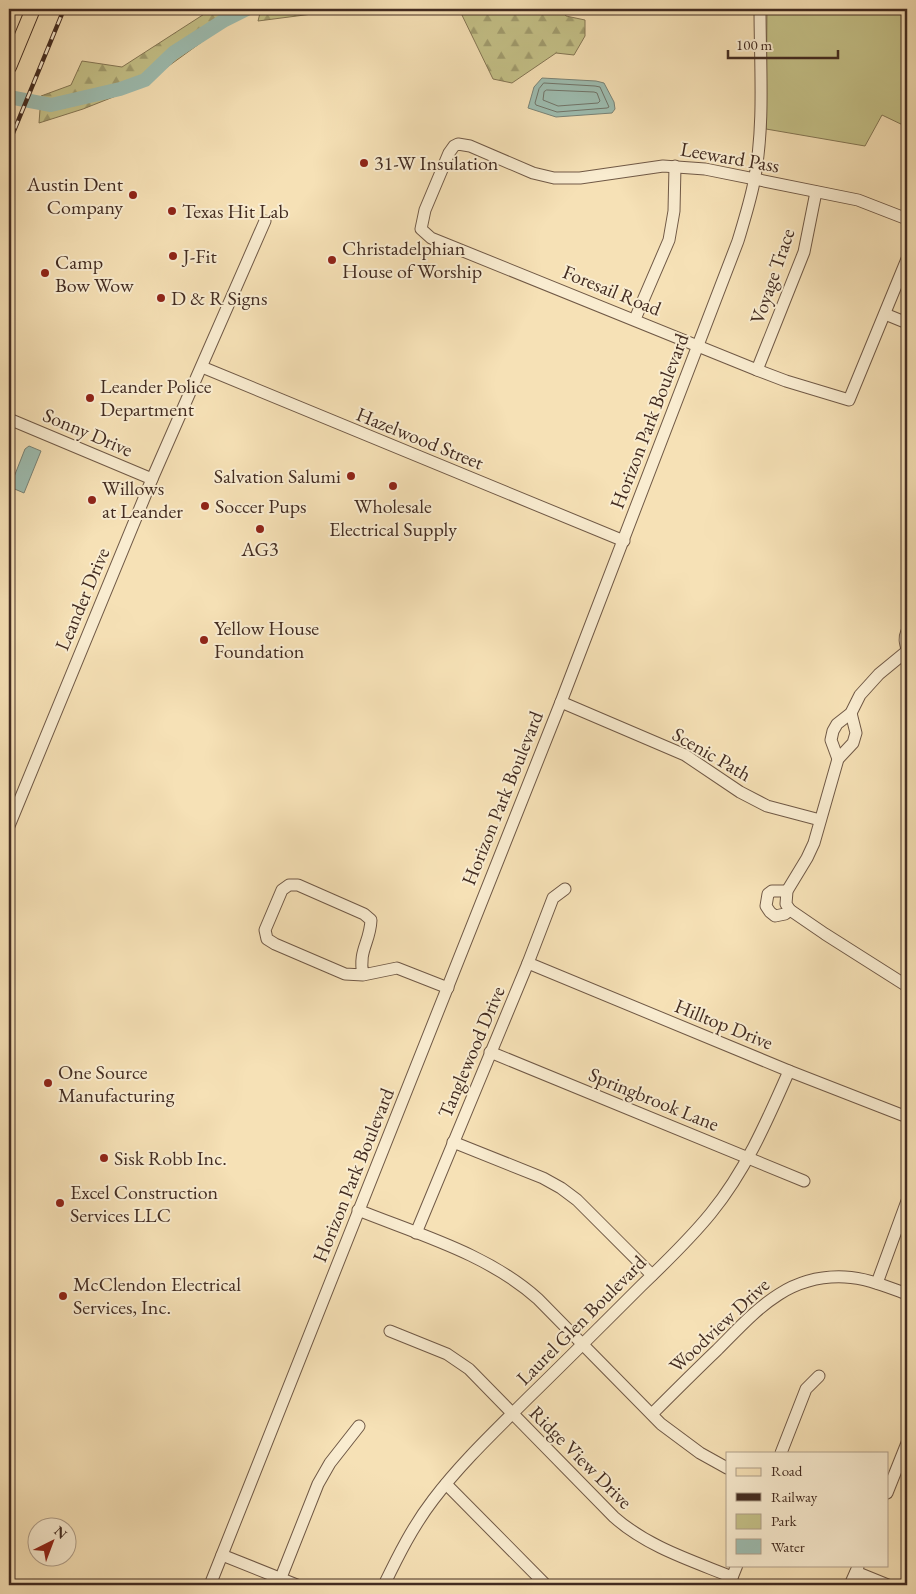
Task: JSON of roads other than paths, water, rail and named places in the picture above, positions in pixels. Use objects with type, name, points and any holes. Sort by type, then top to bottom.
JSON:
[{"type":"main road","points":[[9,67],[33,9]]},
{"type":"street","name":"Horizon Park Boulevard","points":[[210,1585],[561,702],[738,241],[748,210],[760,128],[760,9]]},
{"type":"street","name":"Leeward Pass","points":[[421,229],[425,210],[449,153],[458,144],[470,146],[533,174],[554,178],[580,178],[663,166],[705,169],[858,200],[907,219]]},
{"type":"street","points":[[635,320],[669,240],[674,211],[675,166]]},
{"type":"street","name":"Voyage Trace","points":[[757,370],[804,252],[816,192]]},
{"type":"street","name":"Leander Drive","points":[[9,826],[152,479],[265,221]]},
{"type":"street","name":"Foresail Road","points":[[421,229],[431,238],[757,370],[849,400],[885,314]]},
{"type":"street","points":[[907,259],[885,314],[907,323]]},
{"type":"street","name":"Hazelwood Street","points":[[202,367],[624,541]]},
{"type":"street","name":"Sonny Drive","points":[[9,419],[152,479]]},
{"type":"street","points":[[838,759],[833,750],[831,740],[833,731],[837,724],[850,713],[860,695],[879,674],[907,650],[905,642],[907,631]]},
{"type":"street","name":"Scenic Path","points":[[561,702],[685,755],[740,792],[767,806],[820,820]]},
{"type":"street","points":[[850,713],[856,733],[853,743],[838,759],[814,842],[807,858],[786,891],[786,904],[790,910],[907,986]]},
{"type":"street","points":[[363,975],[361,964],[362,952],[371,920],[364,914],[298,885],[289,885],[282,890],[265,930],[267,939],[275,944],[345,974],[363,975],[396,968],[448,988]]},
{"type":"street","name":"Tanglewood Drive","points":[[416,1233],[553,898],[565,889]]},
{"type":"street","points":[[786,891],[772,891],[768,894],[766,906],[776,916],[785,914],[790,910]]},
{"type":"street","name":"Hilltop Drive","points":[[528,963],[907,1117]]},
{"type":"street","name":"Springbrook Lane","points":[[490,1052],[804,1181]]},
{"type":"street","name":"Laurel Glen Boulevard","points":[[384,1585],[414,1529],[432,1501],[446,1484],[480,1446],[691,1236],[712,1212],[736,1179],[748,1158],[764,1128],[789,1070]]},
{"type":"street","points":[[454,1142],[543,1178],[561,1188],[577,1200],[652,1275]]},
{"type":"street","points":[[877,1283],[907,1201]]},
{"type":"street","points":[[358,1210],[481,1260],[505,1274],[538,1299],[652,1414],[680,1439],[726,1467]]},
{"type":"street","name":"Woodview Drive","points":[[652,1414],[759,1308],[786,1289],[816,1278],[836,1276],[877,1283],[907,1294]]},
{"type":"street","name":"Ridge View Drive","points":[[390,1331],[455,1358],[614,1517],[633,1533],[655,1546],[731,1581]]},
{"type":"street","points":[[781,1452],[806,1388],[819,1376]]},
{"type":"street","points":[[280,1582],[321,1478],[330,1462],[359,1426]]},
{"type":"street","points":[[888,1492],[902,1473],[907,1443]]},
{"type":"street","points":[[446,1484],[546,1585]]},
{"type":"street","points":[[222,1555],[280,1582],[297,1585]]},
{"type":"street","points":[[731,1581],[737,1566]]},
{"type":"street","points":[[850,1585],[857,1569],[888,1585]]},
{"type":"water","points":[[542,78],[604,83],[614,102],[615,109],[612,113],[556,117],[528,108],[534,87]]},
{"type":"water","points":[[29,446],[41,451],[24,493],[10,487],[25,449]]},
{"type":"waterway","points":[[9,97],[51,105],[120,89],[145,80],[173,53],[223,21],[247,9]]},
{"type":"railway","points":[[9,143],[64,9]]},
{"type":"place","name":"31-W Insulation","points":[[364,163]]},
{"type":"place","name":"Austin Dent Company","points":[[133,195]]},
{"type":"place","name":"Texas Hit Lab","points":[[172,211]]},
{"type":"place","name":"J-Fit","points":[[173,256]]},
{"type":"place","name":"Christadelphian House of Worship","points":[[332,260]]},
{"type":"place","name":"Camp Bow Wow","points":[[45,273]]},
{"type":"place","name":"D & R Signs","points":[[161,298]]},
{"type":"place","name":"Leander Police Department","points":[[90,398]]},
{"type":"place","name":"Salvation Salumi","points":[[351,476]]},
{"type":"place","name":"Wholesale Electrical Supply","points":[[393,486]]},
{"type":"place","name":"Willows at Leander","points":[[92,500]]},
{"type":"place","name":"Soccer Pups","points":[[205,506]]},
{"type":"place","name":"AG3","points":[[260,529]]},
{"type":"place","name":"Yellow House Foundation","points":[[204,640]]},
{"type":"place","name":"One Source Manufacturing","points":[[48,1083]]},
{"type":"place","name":"Sisk Robb Inc.","points":[[104,1158]]},
{"type":"place","name":"Excel Construction Services LLC","points":[[60,1203]]},
{"type":"place","name":"McClendon Electrical Services, Inc.","points":[[63,1296]]}]
